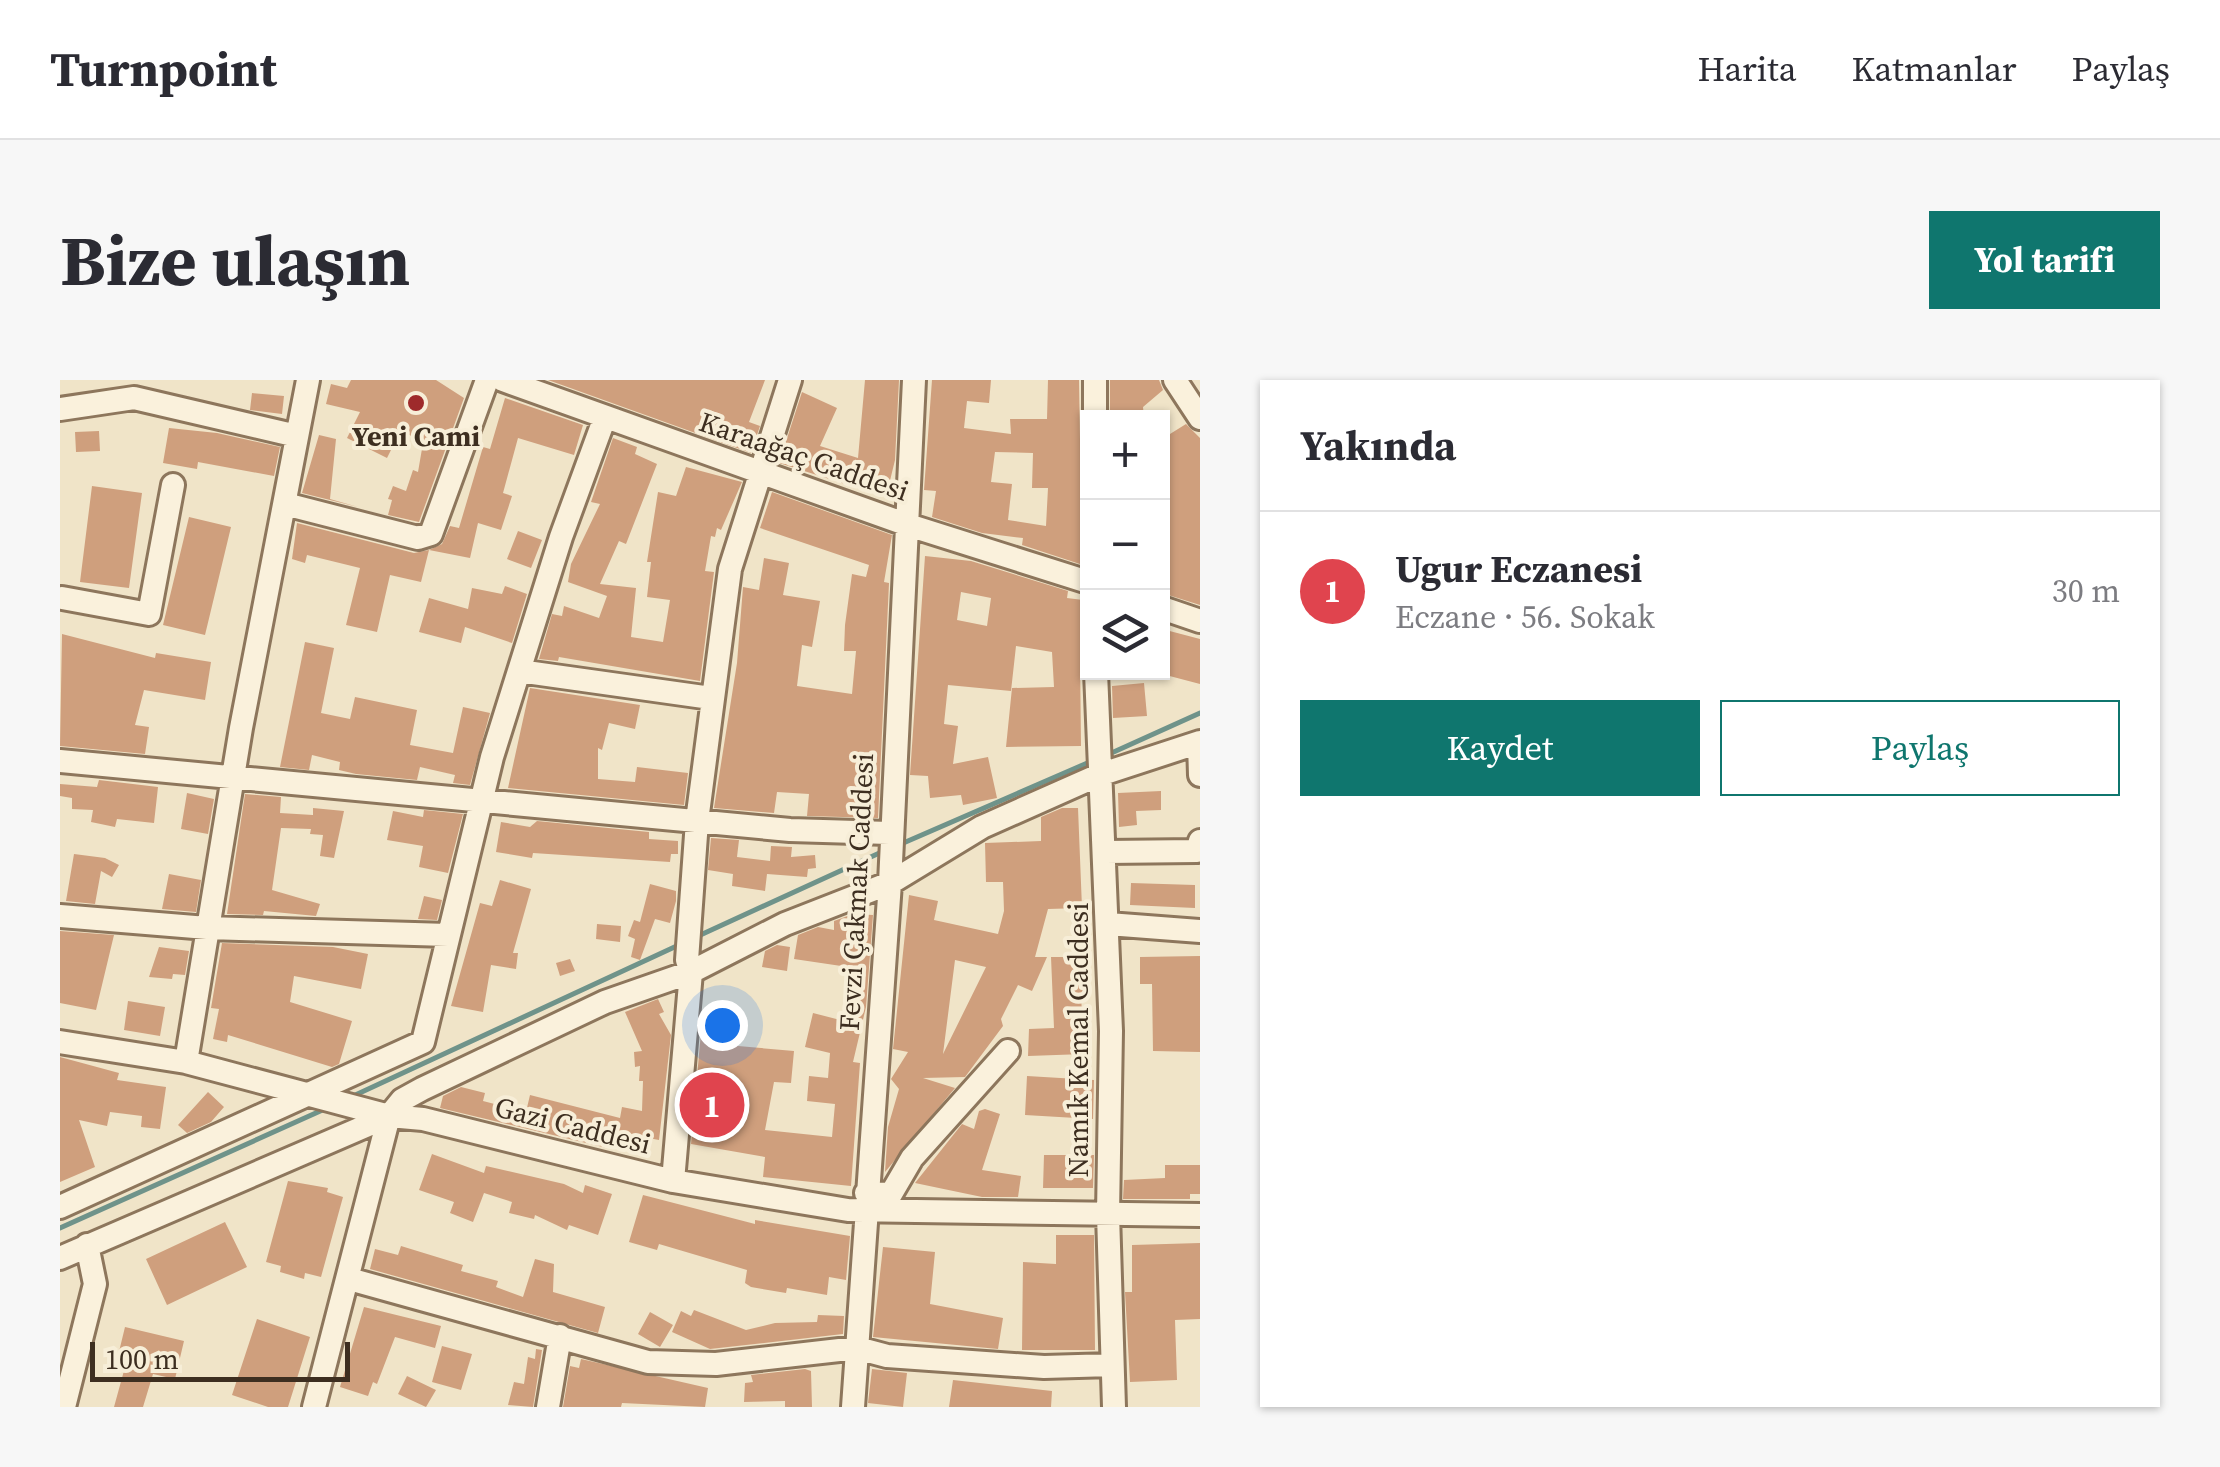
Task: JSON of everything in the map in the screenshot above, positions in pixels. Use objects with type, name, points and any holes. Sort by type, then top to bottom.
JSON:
[{"type":"street","points":[[186,1062],[233,776],[308,380]]},
{"type":"street","points":[[285,504],[418,538],[432,534],[487,380]]},
{"type":"street","name":"Karaağaç Caddesi","points":[[502,380],[908,525],[1080,579]]},
{"type":"street","points":[[673,1181],[697,820],[730,570],[790,380]]},
{"type":"street","name":"Fevzi Çakmak Caddesi","points":[[853,1407],[890,873],[914,380]]},
{"type":"street","points":[[1095,410],[1096,380]]},
{"type":"street","points":[[1175,380],[1200,418]]},
{"type":"street","points":[[60,409],[134,398],[297,436]]},
{"type":"street","points":[[60,1207],[423,1042],[481,799],[519,670],[605,417]]},
{"type":"street","points":[[62,598],[150,614],[173,485]]},
{"type":"street","points":[[1170,611],[1200,621]]},
{"type":"street","points":[[519,670],[712,698]]},
{"type":"street","name":"Namık Kemal Caddesi","points":[[1096,680],[1108,924],[1108,1214],[1114,1407]]},
{"type":"street","points":[[314,1407],[389,1116],[402,1100],[605,1002],[785,924],[1099,772],[1199,742],[1200,775]]},
{"type":"street","points":[[60,761],[790,830],[890,832]]},
{"type":"street","points":[[1106,852],[1197,851],[1200,841]]},
{"type":"street","points":[[60,916],[206,928],[448,935]]},
{"type":"street","points":[[1108,924],[1200,931]]},
{"type":"street","name":"Gazi Caddesi","points":[[60,1042],[186,1062],[389,1116],[423,1120],[673,1181],[848,1210],[867,1201],[1200,1215]]},
{"type":"street","points":[[867,1201],[892,1194],[912,1158],[1008,1051]]},
{"type":"street","points":[[60,1258],[389,1116]]},
{"type":"street","points":[[64,1407],[94,1284],[88,1245]]},
{"type":"street","points":[[349,1279],[648,1362],[716,1364],[857,1348],[887,1356],[1024,1366],[1112,1365]]},
{"type":"street","points":[[548,1407],[560,1336]]},
{"type":"building","points":[[351,380],[436,380],[464,398],[419,522],[388,515],[392,500],[388,499],[393,486],[406,491],[413,470],[418,472],[423,443],[401,430],[387,458],[347,438],[360,412],[326,404],[331,384],[347,388]]},
{"type":"building","points":[[548,380],[765,380],[749,422],[760,426],[751,453]]},
{"type":"building","points":[[865,380],[899,380],[895,460],[886,497],[779,463],[802,392],[837,408],[820,446],[858,458]]},
{"type":"building","points":[[932,380],[991,380],[989,403],[967,401],[964,428],[1011,434],[1010,419],[1047,419],[1048,380],[1079,380],[1080,564],[1022,545],[1023,538],[982,533],[932,517],[936,491],[924,490]],"holes":[[[995,452],[1033,453],[1032,488],[1048,488],[1046,526],[1008,520],[1012,484],[991,482]]]},
{"type":"building","points":[[1110,380],[1159,380],[1163,390],[1143,410],[1110,410]]},
{"type":"building","points":[[252,393],[284,396],[282,414],[250,410]]},
{"type":"building","points":[[505,398],[583,425],[574,455],[518,438],[503,493],[512,496],[501,530],[478,523],[470,558],[429,550],[442,544],[450,526],[459,528],[483,447],[490,449]]},
{"type":"building","points":[[1186,424],[1200,438],[1200,605],[1170,596],[1170,434]]},
{"type":"building","points":[[169,428],[217,433],[280,447],[274,476],[198,462],[197,469],[163,463]]},
{"type":"building","points":[[99,431],[100,451],[76,452],[75,432]]},
{"type":"building","points":[[319,435],[336,439],[330,499],[358,507],[302,493]]},
{"type":"building","points":[[613,438],[637,447],[635,454],[657,464],[626,544],[619,541],[600,584],[636,588],[631,637],[663,642],[670,600],[647,597],[651,562],[647,562],[658,492],[676,496],[686,467],[742,482],[721,530],[717,528],[715,537],[711,536],[705,571],[714,572],[700,681],[559,657],[558,661],[539,659],[552,614],[562,616],[564,606],[599,618],[607,596],[568,582],[571,564],[600,504],[591,502]]},
{"type":"building","points":[[92,486],[142,493],[129,588],[80,582]]},
{"type":"building","points":[[772,492],[892,535],[884,582],[889,583],[878,818],[807,816],[809,794],[777,792],[774,813],[714,808],[737,663],[743,587],[759,590],[764,558],[789,563],[783,595],[820,601],[812,647],[802,645],[797,686],[852,694],[856,651],[844,651],[845,625],[852,574],[866,577],[869,565],[760,528]]},
{"type":"building","points":[[189,517],[231,527],[205,635],[163,625]]},
{"type":"building","points":[[297,523],[414,553],[429,550],[421,582],[390,575],[377,632],[346,625],[360,568],[307,555],[305,563],[292,559]]},
{"type":"building","points":[[518,531],[542,540],[531,568],[507,559]]},
{"type":"building","points":[[925,556],[971,561],[1068,591],[1067,598],[1080,600],[1081,746],[1006,747],[1012,688],[1054,687],[1052,652],[1016,646],[1011,691],[948,685],[944,724],[958,726],[953,764],[988,757],[997,798],[963,805],[961,795],[930,798],[928,776],[910,775]],"holes":[[[961,592],[991,598],[987,626],[957,620]]]},
{"type":"building","points":[[505,586],[527,594],[512,643],[465,627],[461,643],[419,632],[429,598],[468,609],[472,588],[502,594]]},
{"type":"building","points":[[1170,631],[1200,639],[1200,684],[1170,676]]},
{"type":"building","points":[[62,634],[155,658],[156,653],[211,662],[205,700],[144,690],[135,725],[149,727],[145,754],[60,746]]},
{"type":"building","points":[[305,642],[334,648],[321,713],[350,719],[355,697],[417,710],[410,745],[453,753],[463,707],[490,713],[470,785],[453,783],[455,775],[420,767],[417,780],[356,774],[339,770],[340,762],[312,755],[309,770],[280,767]]},
{"type":"building","points":[[1144,683],[1147,716],[1113,718],[1112,686]]},
{"type":"building","points":[[530,688],[640,705],[635,729],[609,723],[602,750],[598,748],[598,779],[635,782],[637,767],[688,773],[684,805],[508,788]]},
{"type":"building","points":[[99,780],[158,787],[154,823],[117,819],[115,827],[91,822],[93,810],[72,809],[72,798],[60,796],[60,784],[97,787]]},
{"type":"building","points":[[1161,791],[1161,810],[1136,811],[1137,825],[1119,827],[1118,793]]},
{"type":"building","points":[[187,793],[214,799],[208,834],[181,829]]},
{"type":"building","points":[[245,794],[281,797],[280,813],[313,815],[313,808],[344,811],[334,858],[320,856],[323,835],[310,834],[311,829],[281,828],[272,890],[320,904],[316,916],[264,911],[263,915],[227,914]]},
{"type":"building","points":[[1062,808],[1078,808],[1082,908],[1048,909],[1035,957],[1047,957],[1032,991],[1018,985],[1001,1019],[1003,1026],[965,1077],[923,1078],[955,1088],[885,1172],[888,1127],[899,1089],[891,1079],[908,1052],[893,1049],[909,895],[938,901],[934,920],[998,934],[1004,911],[1003,882],[986,882],[985,843],[1041,841],[1041,817]],"holes":[[[955,960],[986,967],[943,1054]]]},
{"type":"building","points":[[424,810],[463,814],[448,873],[419,867],[423,846],[387,840],[393,811],[423,817]]},
{"type":"building","points":[[537,821],[649,832],[649,839],[678,841],[678,854],[671,854],[670,862],[533,853],[532,858],[496,852],[501,822],[530,827]]},
{"type":"building","points":[[711,838],[739,840],[737,857],[770,861],[771,846],[792,847],[791,857],[815,855],[816,868],[808,869],[807,877],[767,874],[765,891],[732,886],[733,874],[708,870]]},
{"type":"building","points":[[74,854],[105,858],[119,865],[112,877],[101,871],[95,904],[66,901]]},
{"type":"building","points":[[169,874],[201,880],[196,912],[162,909]]},
{"type":"building","points":[[500,880],[531,889],[513,953],[518,953],[516,969],[491,965],[483,1012],[451,1006],[480,903],[492,906]]},
{"type":"building","points":[[1131,883],[1195,885],[1195,908],[1130,905]]},
{"type":"building","points":[[650,884],[676,891],[676,901],[670,923],[655,919],[640,960],[631,957],[635,939],[628,936],[634,920],[640,922]]},
{"type":"building","points":[[424,896],[442,900],[437,920],[418,919]]},
{"type":"building","points":[[853,914],[873,915],[866,1007],[853,1062],[860,1063],[851,1186],[763,1177],[765,1157],[691,1144],[701,1032],[738,1035],[738,1046],[794,1051],[791,1083],[774,1082],[765,1130],[832,1137],[835,1104],[807,1101],[809,1076],[828,1078],[830,1053],[805,1047],[813,1013],[848,1022],[851,980],[847,980],[848,967],[794,959],[798,935],[818,927],[834,930],[834,921]]},
{"type":"building","points":[[597,924],[621,926],[620,942],[596,939]]},
{"type":"building","points":[[60,931],[114,935],[96,1010],[60,1003]]},
{"type":"building","points":[[222,943],[333,947],[368,954],[361,989],[294,976],[290,1002],[352,1021],[339,1064],[332,1067],[228,1035],[227,1042],[213,1039],[219,1009],[211,1008]]},
{"type":"building","points":[[777,945],[790,947],[787,971],[762,967],[765,951]]},
{"type":"building","points":[[159,947],[189,951],[185,975],[173,974],[172,979],[149,977]]},
{"type":"building","points":[[1200,956],[1200,1052],[1153,1051],[1152,984],[1140,984],[1140,957]]},
{"type":"building","points":[[1051,957],[1088,957],[1088,994],[1081,994],[1084,1054],[1028,1056],[1029,1029],[1054,1028]]},
{"type":"building","points":[[570,959],[575,971],[560,976],[556,963]]},
{"type":"building","points":[[658,999],[664,1012],[659,1014],[671,1035],[659,1140],[611,1131],[607,1148],[440,1108],[443,1096],[461,1087],[485,1093],[483,1101],[526,1112],[530,1095],[620,1118],[622,1107],[642,1111],[643,1081],[639,1081],[640,1066],[635,1067],[634,1052],[642,1051],[625,1012]]},
{"type":"building","points":[[128,1001],[165,1007],[160,1036],[124,1030]]},
{"type":"building","points":[[60,1057],[119,1073],[117,1080],[166,1087],[160,1129],[141,1127],[142,1116],[110,1112],[107,1126],[79,1120],[95,1167],[60,1182]]},
{"type":"building","points":[[1027,1076],[1094,1080],[1093,1119],[1025,1115]]},
{"type":"building","points":[[208,1092],[224,1107],[211,1122],[187,1133],[178,1125]]},
{"type":"building","points":[[979,1111],[1000,1114],[982,1170],[1021,1176],[1018,1197],[982,1197],[915,1183],[962,1124],[974,1129]]},
{"type":"building","points":[[432,1154],[484,1173],[486,1166],[564,1184],[583,1193],[585,1185],[612,1194],[598,1235],[569,1225],[567,1230],[535,1215],[534,1219],[509,1213],[512,1202],[484,1193],[473,1222],[450,1213],[454,1202],[419,1190]]},
{"type":"building","points":[[1044,1155],[1094,1155],[1093,1188],[1043,1188]]},
{"type":"building","points":[[1165,1165],[1200,1165],[1200,1194],[1190,1194],[1190,1199],[1123,1199],[1124,1180],[1165,1178]]},
{"type":"building","points":[[288,1181],[328,1188],[327,1192],[343,1197],[321,1277],[305,1273],[304,1279],[280,1272],[281,1266],[266,1262]]},
{"type":"building","points":[[643,1195],[755,1224],[755,1220],[850,1236],[846,1280],[829,1277],[827,1295],[751,1287],[745,1283],[747,1270],[659,1244],[657,1250],[629,1242]]},
{"type":"building","points":[[225,1222],[247,1267],[167,1305],[146,1259]]},
{"type":"building","points":[[1056,1235],[1094,1235],[1095,1350],[1022,1350],[1023,1262],[1056,1264]]},
{"type":"building","points":[[1200,1243],[1200,1319],[1175,1320],[1177,1380],[1130,1382],[1125,1292],[1132,1292],[1132,1245]]},
{"type":"building","points":[[401,1246],[463,1265],[461,1271],[498,1281],[496,1287],[523,1297],[535,1259],[554,1264],[553,1292],[605,1307],[598,1333],[370,1269],[375,1249],[398,1255]]},
{"type":"building","points":[[883,1247],[935,1252],[930,1304],[1003,1318],[998,1349],[873,1337]]},
{"type":"building","points":[[364,1307],[441,1326],[435,1348],[395,1337],[377,1384],[373,1382],[368,1396],[340,1387]]},
{"type":"building","points":[[694,1310],[746,1330],[775,1323],[817,1322],[818,1315],[844,1316],[843,1334],[710,1349],[672,1332],[681,1311],[691,1316]]},
{"type":"building","points":[[650,1312],[673,1325],[660,1347],[638,1334]]},
{"type":"building","points":[[257,1319],[310,1337],[288,1407],[268,1407],[232,1395]]},
{"type":"building","points":[[125,1327],[184,1341],[175,1379],[153,1374],[143,1407],[114,1407],[125,1367],[116,1364]]},
{"type":"building","points":[[442,1346],[472,1354],[461,1390],[432,1382]]},
{"type":"building","points":[[536,1349],[542,1350],[533,1407],[508,1405],[514,1382],[524,1384],[528,1357],[535,1359]]},
{"type":"building","points":[[581,1359],[708,1388],[705,1407],[622,1403],[621,1407],[563,1407],[570,1366],[579,1368]]},
{"type":"building","points":[[872,1369],[907,1373],[903,1407],[868,1403]]},
{"type":"building","points":[[811,1371],[812,1407],[785,1407],[785,1401],[744,1402],[745,1383],[753,1382],[751,1375]]},
{"type":"building","points":[[407,1376],[436,1390],[426,1407],[398,1394]]},
{"type":"building","points":[[953,1380],[1052,1391],[1051,1407],[949,1407]]},
{"type":"waterway","points":[[1107,755],[1200,713]]},
{"type":"waterway","points":[[901,844],[1092,761]]},
{"type":"waterway","points":[[696,937],[886,850]]},
{"type":"waterway","points":[[351,1097],[681,944]]},
{"type":"waterway","points":[[60,1228],[327,1108]]},
{"type":"place","name":"Yeni Cami","points":[[416,403]]},
{"type":"place","name":"Ugur Eczanesi","points":[[712,1105]]}]
